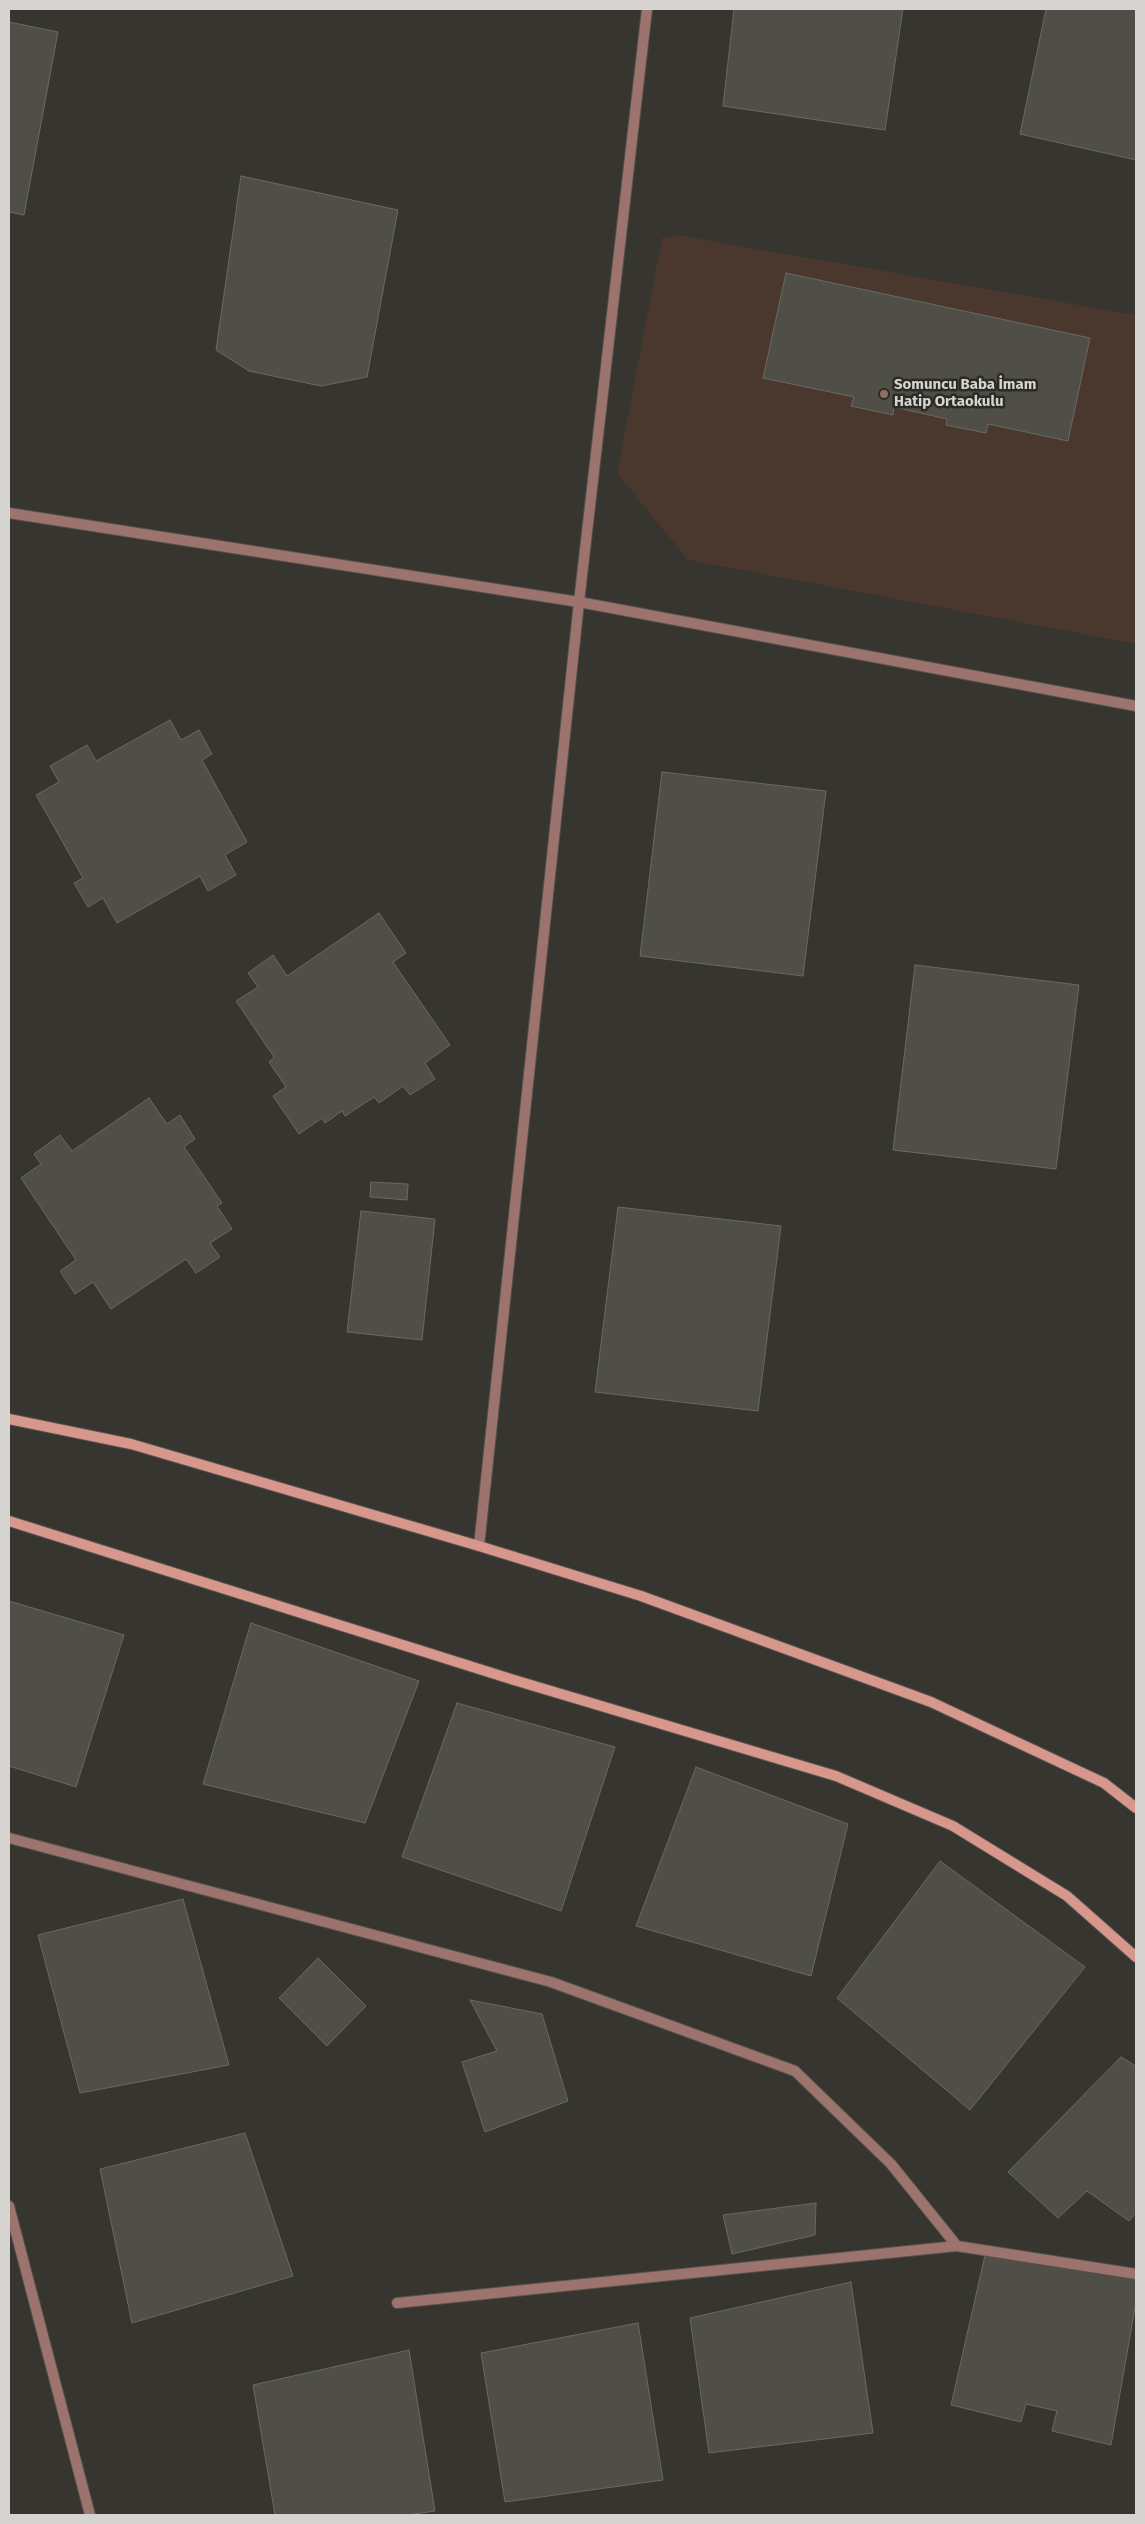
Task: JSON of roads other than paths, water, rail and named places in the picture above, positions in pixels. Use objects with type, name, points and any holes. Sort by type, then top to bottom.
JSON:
[{"type":"main road","points":[[9,1418],[131,1444],[480,1546],[641,1596],[931,1702],[1104,1783],[1136,1808]]},
{"type":"main road","points":[[9,1521],[514,1680],[836,1776],[953,1826],[1067,1896],[1136,1957]]},
{"type":"street","points":[[480,1546],[579,602],[647,9]]},
{"type":"street","points":[[9,512],[579,602],[1136,706]]},
{"type":"street","points":[[9,1838],[551,1982],[795,2071],[891,2164],[957,2246]]},
{"type":"street","points":[[9,2206],[90,2515]]},
{"type":"street","points":[[397,2303],[957,2246],[1136,2274]]},
{"type":"place","name":"Somuncu Baba İmam Hatip Ortaokulu","points":[[884,394]]}]
